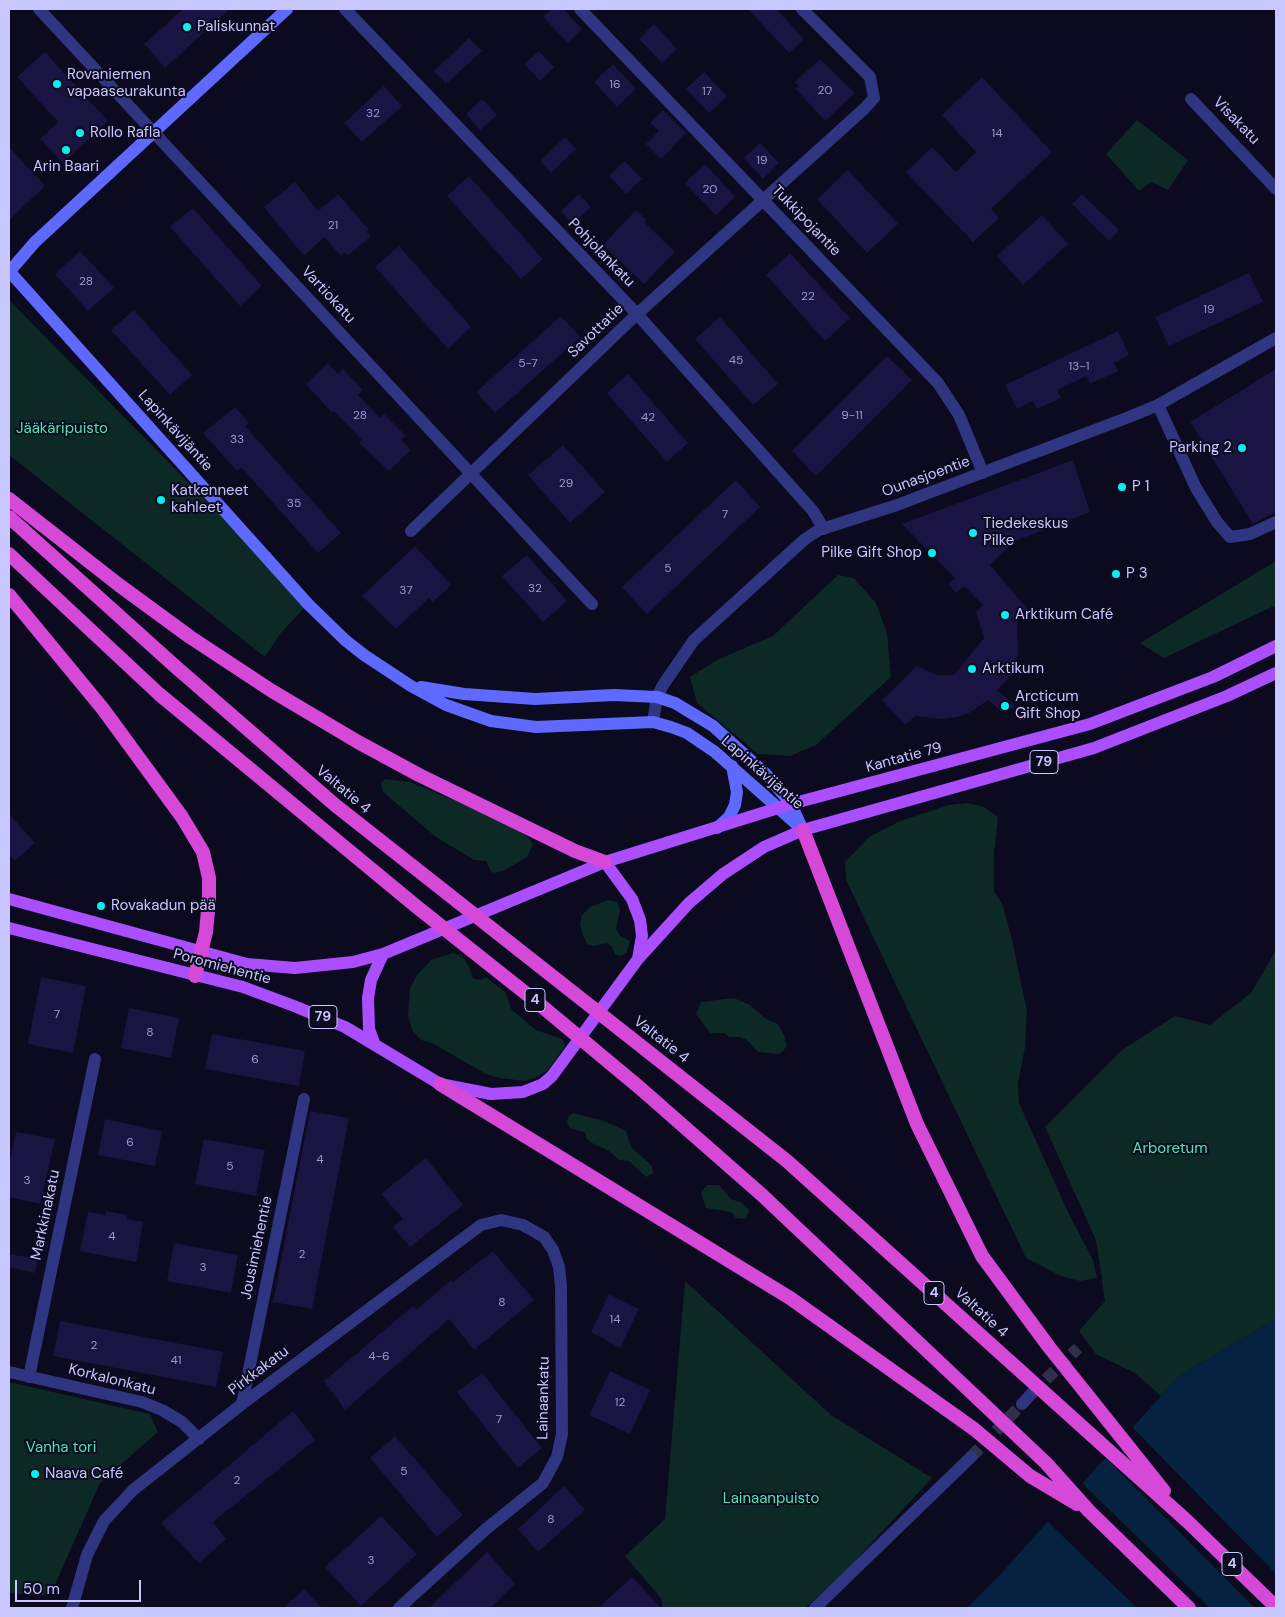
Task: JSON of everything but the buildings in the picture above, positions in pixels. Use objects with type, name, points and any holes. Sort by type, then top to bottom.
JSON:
[{"type":"highway","points":[[9,499],[190,637],[272,691],[358,742],[419,775],[576,851],[605,862]]},
{"type":"highway","name":"Valtatie 4","points":[[9,517],[177,668],[335,805],[787,1161],[1187,1521],[1276,1607]]},
{"type":"highway","name":"4","points":[[9,554],[159,694],[417,907],[538,1002],[762,1195],[1046,1463],[1089,1511],[1189,1608]]},
{"type":"highway","points":[[9,595],[103,709],[182,818],[203,852],[209,878],[209,895],[206,932],[195,976]]},
{"type":"highway","points":[[803,830],[917,1124],[955,1204],[987,1263],[1049,1347],[1098,1405],[1187,1521]]},
{"type":"highway","points":[[440,1084],[790,1298],[966,1423],[1030,1476],[1089,1511]]},
{"type":"main road","points":[[9,272],[35,242],[287,9]]},
{"type":"main road","name":"Lapinkävijäntie","points":[[9,272],[308,604],[345,640],[411,686],[477,718],[536,728],[652,722],[687,733],[732,766],[776,808],[803,830]]},
{"type":"main road","name":"Kantatie 79","points":[[405,944],[605,862],[776,808],[1090,724],[1213,677],[1276,646]]},
{"type":"main road","name":"79","points":[[440,1084],[473,1093],[509,1094],[532,1089],[552,1076],[636,963],[689,903],[708,885],[764,847],[803,830],[1094,748],[1227,696],[1276,673]]},
{"type":"main road","name":"Lapinkävijäntie","points":[[411,686],[464,694],[536,699],[614,695],[657,697],[692,711],[713,726],[766,774],[791,804],[803,830]]},
{"type":"main road","points":[[717,828],[726,821],[735,805],[737,792],[732,766]]},
{"type":"main road","points":[[605,862],[632,899],[640,920],[642,936],[636,963]]},
{"type":"main road","name":"Poromiehentie","points":[[9,899],[200,953],[247,964],[281,968],[353,962],[383,954],[405,944]]},
{"type":"main road","name":"Poromiehentie","points":[[9,928],[243,987],[345,1027],[440,1084]]},
{"type":"main road","points":[[374,1045],[370,1029],[368,998],[371,980],[383,954]]},
{"type":"street","name":"Vartiokatu","points":[[39,9],[592,604]]},
{"type":"street","name":"Pohjolankatu","points":[[345,9],[637,314],[813,510],[824,529]]},
{"type":"street","name":"Tukkipojantie","points":[[580,9],[938,383],[959,416],[983,473]]},
{"type":"street","name":"Savottatie","points":[[410,531],[637,314],[874,98],[870,77],[802,9]]},
{"type":"street","name":"Visakatu","points":[[1191,99],[1263,172],[1276,189]]},
{"type":"street","name":"Ounasjoentie","points":[[652,722],[657,697],[672,669],[694,640],[805,539],[824,529],[897,506],[1158,405],[1276,338]]},
{"type":"street","points":[[1158,405],[1196,488],[1217,522],[1230,537],[1250,534],[1276,522]]},
{"type":"street","name":"Markkinakatu","points":[[29,1376],[95,1059]]},
{"type":"street","name":"Jousimiehentie","points":[[242,1404],[304,1098]]},
{"type":"street","name":"Pirkkakatu","points":[[72,1608],[87,1555],[104,1521],[133,1490],[242,1404],[480,1224],[501,1220],[523,1225]]},
{"type":"street","name":"Lainaankatu","points":[[399,1608],[486,1529],[543,1483],[557,1457],[562,1434],[559,1267],[553,1250],[544,1237],[523,1225]]},
{"type":"street","name":"Korkalonkatu","points":[[9,1372],[142,1402],[162,1410],[182,1422],[199,1439]]},
{"type":"street","points":[[1022,1404],[1033,1392]]},
{"type":"street","points":[[815,1608],[971,1457]]},
{"type":"green space","points":[[1137,120],[1188,160],[1168,190],[1151,182],[1139,191],[1106,154]]},
{"type":"green space","name":"Jääkäripuisto","points":[[9,300],[308,604],[280,634],[265,657],[9,455]]},
{"type":"green space","points":[[1276,561],[1276,605],[1164,658],[1140,643]]},
{"type":"green space","points":[[838,575],[854,578],[876,603],[887,633],[891,677],[816,745],[790,756],[758,754],[697,703],[690,677],[719,659],[773,636]]},
{"type":"green space","points":[[385,779],[410,782],[470,807],[517,830],[528,837],[533,844],[527,857],[503,871],[492,873],[486,861],[474,860],[436,837],[383,792],[381,783]]},
{"type":"green space","points":[[967,803],[984,807],[998,817],[994,854],[994,891],[1003,906],[1027,1011],[1025,1047],[1018,1084],[1019,1103],[1068,1212],[1093,1260],[1097,1278],[1080,1281],[1061,1276],[1026,1258],[846,880],[845,862],[869,837],[900,821],[949,805]]},
{"type":"green space","points":[[608,900],[617,902],[620,910],[616,929],[620,936],[630,941],[626,953],[621,956],[615,955],[612,946],[606,943],[594,946],[587,944],[582,932],[580,923],[582,915],[590,907]]},
{"type":"green space","name":"Arboretum","points":[[1276,950],[1276,1319],[1179,1376],[1161,1396],[1135,1373],[1096,1354],[1079,1331],[1105,1301],[1096,1240],[1045,1127],[1122,1050],[1175,1016],[1210,1025],[1251,993]]},
{"type":"green space","points":[[453,953],[462,956],[473,978],[480,980],[486,977],[506,993],[511,1009],[536,1030],[562,1039],[565,1046],[548,1070],[535,1078],[525,1081],[486,1074],[432,1043],[421,1040],[412,1030],[408,1016],[410,988],[417,975],[431,960]]},
{"type":"green space","points":[[734,998],[750,1005],[766,1019],[778,1024],[787,1046],[783,1051],[779,1054],[758,1052],[747,1040],[739,1037],[729,1037],[724,1033],[710,1033],[696,1014],[701,1002]]},
{"type":"green space","points":[[573,1113],[604,1121],[626,1131],[631,1147],[652,1166],[653,1173],[646,1177],[629,1161],[619,1160],[609,1151],[592,1143],[586,1138],[586,1133],[570,1128],[567,1122],[569,1116]]},
{"type":"green space","points":[[707,1185],[719,1185],[731,1199],[742,1203],[749,1210],[746,1219],[736,1218],[731,1212],[706,1208],[701,1192]]},
{"type":"green space","name":"Lainaanpuisto","points":[[685,1281],[831,1415],[932,1478],[852,1564],[805,1608],[663,1608],[661,1598],[625,1556],[665,1519]]},
{"type":"green space","name":"Vanha tori","points":[[9,1382],[150,1414],[158,1432],[100,1483],[50,1596],[9,1593]]},
{"type":"water","points":[[1276,1319],[1276,1608],[967,1608],[997,1578],[1179,1376]]},
{"type":"pier","points":[[1131,1426],[1276,1574],[1276,1608],[1255,1608],[1104,1456]]},
{"type":"pier","points":[[1081,1482],[1210,1608],[1137,1608],[1046,1520]]},
{"type":"tunnel","points":[[1033,1392],[1078,1348]]},
{"type":"tunnel","points":[[971,1457],[1022,1404]]},
{"type":"place","name":"Paliskunnat","points":[[187,27]]},
{"type":"place","name":"Rovaniemen vapaaseurakunta","points":[[57,84]]},
{"type":"place","name":"Rollo Rafla","points":[[80,133]]},
{"type":"place","name":"Arin Baari","points":[[66,150]]},
{"type":"place","name":"Parking 2","points":[[1242,448]]},
{"type":"place","name":"P 1","points":[[1122,487]]},
{"type":"place","name":"Katkenneet kahleet","points":[[161,500]]},
{"type":"place","name":"Tiedekeskus Pilke","points":[[973,533]]},
{"type":"place","name":"Pilke Gift Shop","points":[[932,553]]},
{"type":"place","name":"P 3","points":[[1116,574]]},
{"type":"place","name":"Arktikum Café","points":[[1005,615]]},
{"type":"place","name":"Arktikum","points":[[972,669]]},
{"type":"place","name":"Arcticum Gift Shop","points":[[1005,706]]},
{"type":"place","name":"Rovakadun pää","points":[[101,906]]},
{"type":"place","name":"Naava Café","points":[[35,1474]]}]
